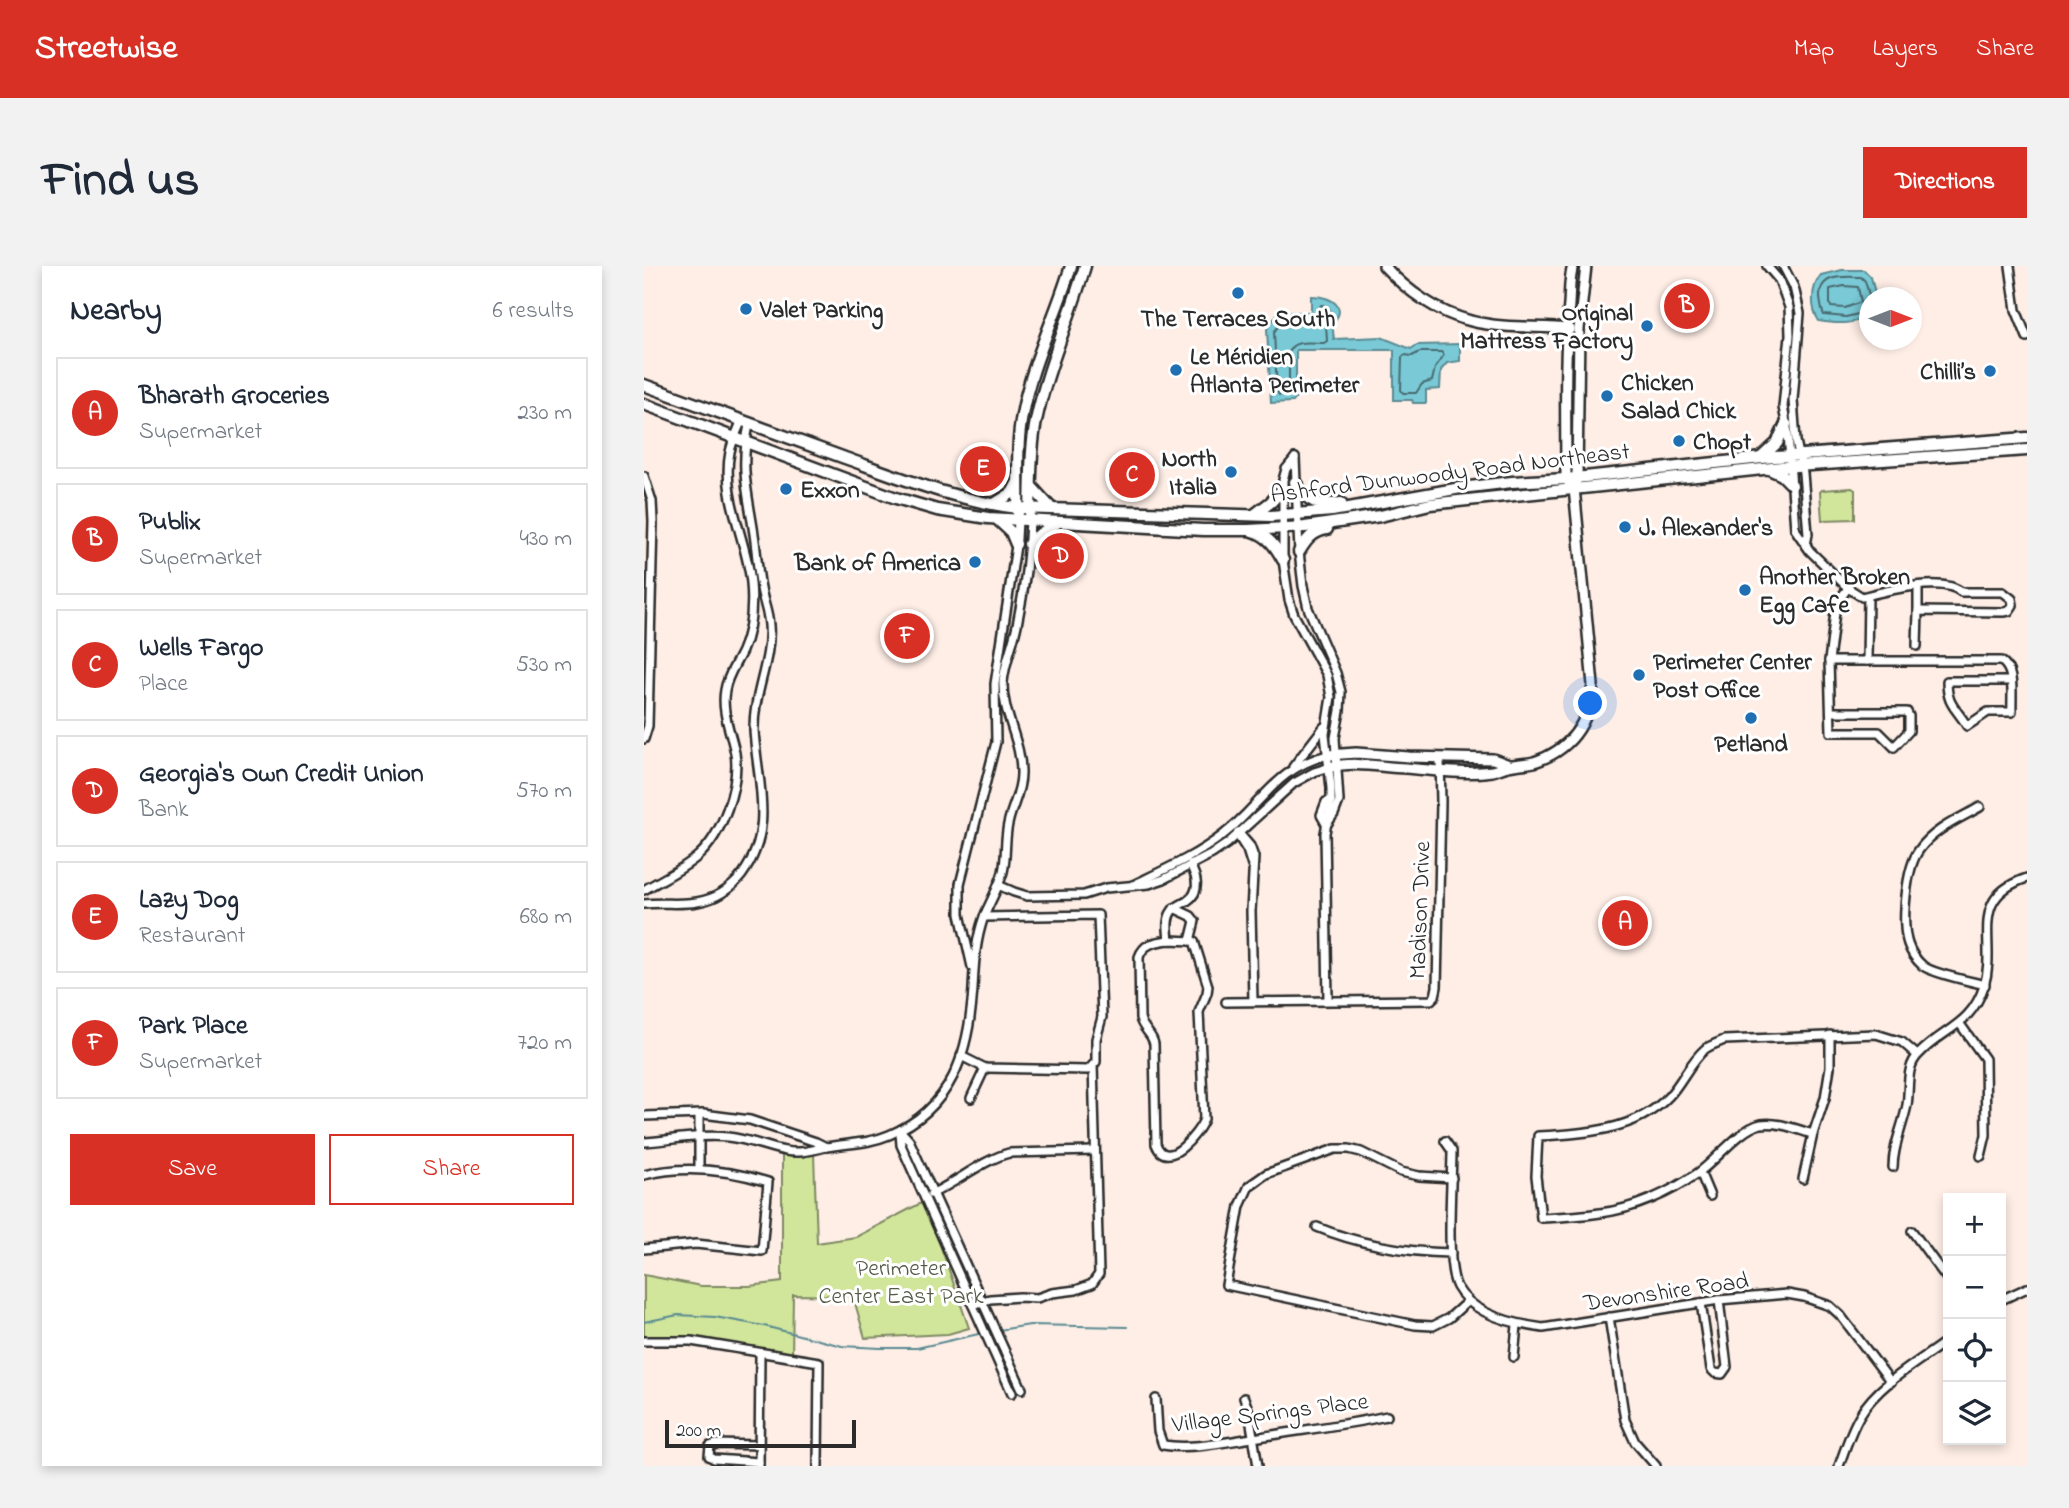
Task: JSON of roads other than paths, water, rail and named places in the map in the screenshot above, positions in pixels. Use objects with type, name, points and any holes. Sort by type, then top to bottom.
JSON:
[{"type":"main road","points":[[1018,520],[1018,443],[1022,416],[1038,360],[1071,266]]},
{"type":"main road","points":[[1030,520],[1032,447],[1036,423],[1084,266]]},
{"type":"main road","points":[[1038,360],[1052,364]]},
{"type":"main road","name":"Ashford Dunwoody Road Northeast","points":[[644,385],[919,485],[1018,508],[1297,515],[1481,485],[1762,458],[1795,461],[2027,450]]},
{"type":"main road","name":"Ashford Dunwoody Road Northeast","points":[[644,404],[907,502],[960,514],[998,519],[1203,530],[1297,527],[1363,519],[1476,498],[1769,468],[1795,461],[1912,445],[2027,438]]},
{"type":"main road","points":[[1762,458],[1777,443],[1786,424]]},
{"type":"main road","points":[[1769,468],[1792,485]]},
{"type":"main road","points":[[994,504],[1009,496],[1018,482]]},
{"type":"main road","points":[[1295,482],[1305,497],[1313,502],[1323,505],[1353,501],[1361,506]]},
{"type":"main road","points":[[1031,486],[1051,508]]},
{"type":"main road","points":[[1254,515],[1272,502],[1283,489]]},
{"type":"main road","points":[[1298,552],[1310,537],[1320,530],[1370,523],[1407,509]]},
{"type":"main road","points":[[998,519],[1008,528],[1016,544]]},
{"type":"main road","points":[[1029,544],[1046,529],[1059,523]]},
{"type":"main road","points":[[1248,530],[1271,541],[1283,560]]},
{"type":"street","points":[[1384,266],[1422,299],[1471,321],[1579,329]]},
{"type":"street","points":[[998,885],[1018,894],[1031,896],[1084,895],[1106,888],[1154,883],[1212,854],[1239,834],[1290,785],[1314,772],[1334,766],[1360,764],[1494,771],[1546,757],[1574,736],[1583,724],[1591,703],[1593,685],[1565,402],[1570,274],[1573,266]]},
{"type":"street","points":[[1572,478],[1579,329],[1586,266]]},
{"type":"street","points":[[1767,266],[1779,280],[1789,307],[1790,335],[1783,407],[1808,534],[1806,545]]},
{"type":"street","points":[[1783,266],[1794,287],[1800,313],[1793,400],[1796,441],[1792,485],[1795,529],[1801,540],[1848,588],[1862,597],[1918,586],[1956,587],[1961,592],[2003,592],[2009,595],[2012,605],[2009,611],[2004,612],[1918,611]]},
{"type":"street","points":[[2010,266],[2016,310],[2027,337]]},
{"type":"street","points":[[644,890],[699,856],[711,840],[728,807],[733,786],[735,756],[724,705],[725,689],[743,650],[748,631],[751,582],[734,513],[729,460],[734,438],[745,423]]},
{"type":"street","points":[[644,904],[694,903],[716,896],[737,880],[748,865],[757,845],[762,799],[755,713],[770,635],[745,487],[745,423]]},
{"type":"street","points":[[1326,825],[1339,801],[1332,755],[1325,734],[1331,697],[1328,679],[1290,606],[1283,560],[1284,472],[1295,458],[1298,552],[1303,586],[1308,607],[1336,673],[1341,692],[1332,755]]},
{"type":"street","points":[[644,476],[652,500],[653,521],[648,726],[644,739]]},
{"type":"street","points":[[973,973],[960,914],[959,892],[996,741],[995,689],[1018,520]]},
{"type":"street","points":[[644,1142],[726,1137],[788,1152],[815,1151],[862,1143],[900,1130],[918,1120],[940,1099],[952,1081],[961,1056],[971,1005],[977,939],[1005,862],[1007,826],[1018,794],[1021,774],[1020,755],[1004,694],[1004,679],[1019,613],[1030,520]]},
{"type":"street","points":[[746,555],[750,564],[758,568]]},
{"type":"street","points":[[751,582],[758,568]]},
{"type":"street","points":[[1009,586],[1012,607],[1019,613]]},
{"type":"street","points":[[1917,646],[1918,586]]},
{"type":"street","points":[[1831,712],[1907,712],[1909,731],[1894,747],[1879,732],[1832,732],[1831,712],[1829,661],[1836,604],[1848,588]]},
{"type":"street","points":[[1867,661],[1868,596]]},
{"type":"street","points":[[1829,661],[2001,661],[2009,667],[2011,681],[2012,712],[1988,712],[1967,726],[1947,695],[1947,681],[2011,681]]},
{"type":"street","points":[[997,670],[1003,716],[1010,723]]},
{"type":"street","points":[[1290,771],[1328,721]]},
{"type":"street","points":[[1131,886],[1215,841],[1270,787],[1290,771],[1309,761],[1356,753],[1493,759],[1509,765]]},
{"type":"street","name":"Madison Drive","points":[[1226,1002],[1431,1000],[1435,996],[1438,974],[1440,758]]},
{"type":"street","points":[[1328,1000],[1326,825],[1334,766]]},
{"type":"street","points":[[1980,807],[1945,827],[1919,850],[1908,880],[1905,922],[1908,943],[1914,957],[1926,968],[1985,985]]},
{"type":"street","points":[[1233,826],[1253,852],[1253,1001]]},
{"type":"street","points":[[1169,940],[1169,919],[1174,908],[1191,898],[1195,891],[1196,877],[1186,858]]},
{"type":"street","points":[[1893,1167],[1893,1153],[1907,1104],[1910,1070],[1917,1055],[1960,1024],[1976,1005],[1985,985],[1988,912],[1996,896],[2010,884],[2027,878]]},
{"type":"street","points":[[1174,908],[1191,916],[1195,921],[1190,941]]},
{"type":"street","points":[[961,1056],[985,1069],[1088,1070],[1096,1062],[1096,1039],[1102,1017],[1098,915],[984,917]]},
{"type":"street","points":[[1169,940],[1194,941],[1208,986],[1199,1012],[1204,1119],[1202,1126],[1182,1148],[1167,1155],[1159,1150],[1156,1144],[1153,1044],[1152,1037],[1143,1027],[1140,1018],[1139,957],[1141,950],[1147,945],[1169,940]]},
{"type":"street","points":[[1960,1024],[1985,1059],[1986,1135],[1981,1156]]},
{"type":"street","points":[[1813,1135],[1782,1125],[1762,1124],[1748,1130],[1700,1172],[1644,1202],[1602,1213],[1541,1219],[1536,1176],[1538,1136],[1615,1127],[1647,1114],[1668,1098],[1707,1048],[1724,1040],[1876,1034],[1902,1042],[1917,1055]]},
{"type":"street","points":[[1803,1178],[1825,1098],[1830,1068],[1830,1035]]},
{"type":"street","points":[[973,1305],[982,1301],[1037,1298],[1076,1290],[1097,1280],[1099,1274],[1093,1065]]},
{"type":"street","points":[[971,1098],[985,1069]]},
{"type":"street","points":[[699,1115],[699,1169]]},
{"type":"street","points":[[644,1116],[727,1116],[750,1120],[826,1147]]},
{"type":"street","points":[[900,1130],[901,1144],[982,1301],[1022,1389]]},
{"type":"street","points":[[1445,1142],[1452,1151],[1452,1178],[1451,1265],[1456,1285],[1468,1301],[1448,1318],[1433,1326],[1415,1325],[1226,1285],[1240,1206],[1250,1186],[1266,1174],[1335,1149],[1349,1149],[1361,1152],[1401,1172],[1452,1178]]},
{"type":"street","points":[[929,1195],[948,1187],[998,1156],[1009,1153],[1095,1151]]},
{"type":"street","points":[[644,1175],[699,1169],[743,1174],[768,1182],[762,1251],[696,1244],[644,1249]]},
{"type":"street","points":[[1700,1172],[1710,1196]]},
{"type":"street","points":[[929,1195],[973,1305],[1013,1393]]},
{"type":"street","points":[[1317,1227],[1335,1234],[1399,1248],[1451,1252]]},
{"type":"street","points":[[1912,1231],[1943,1273]]},
{"type":"street","points":[[2006,1298],[2027,1288]]},
{"type":"street","name":"Devonshire Road","points":[[1468,1301],[1517,1325],[1543,1328],[1719,1300],[1787,1294],[1804,1297],[1830,1306],[1841,1316],[1891,1382]]},
{"type":"street","points":[[1701,1303],[1711,1369],[1722,1374],[1727,1367],[1719,1300]]},
{"type":"street","points":[[1609,1318],[1625,1420],[1635,1442],[1656,1466]]},
{"type":"street","points":[[1514,1357],[1517,1325]]},
{"type":"street","points":[[644,1341],[691,1342],[819,1362],[818,1466]]},
{"type":"street","points":[[1839,1466],[1860,1414],[1891,1382],[1943,1344]]},
{"type":"street","points":[[759,1445],[716,1444],[708,1450],[713,1459],[759,1464],[760,1354]]},
{"type":"street","points":[[1244,1398],[1258,1466]]},
{"type":"street","name":"Village Springs Place","points":[[1156,1399],[1158,1431],[1163,1445],[1187,1447],[1387,1416]]},
{"type":"water","points":[[1842,270],[1864,270],[1871,277],[1874,287],[1859,287],[1859,320],[1844,323],[1819,321],[1813,304],[1814,291],[1821,275]]},
{"type":"water","points":[[1311,296],[1328,299],[1338,307],[1333,326],[1334,339],[1381,337],[1411,349],[1417,345],[1460,344],[1460,361],[1447,363],[1441,370],[1440,389],[1426,390],[1426,403],[1413,403],[1412,400],[1394,400],[1394,350],[1296,350],[1296,398],[1293,402],[1271,403],[1267,329],[1278,313],[1311,312]]},
{"type":"waterway","points":[[644,1322],[678,1315],[715,1317],[764,1326],[842,1346],[880,1348],[917,1348],[983,1333]]},
{"type":"waterway","points":[[999,1330],[1030,1325],[1127,1327]]},
{"type":"place","name":"The Terraces South","points":[[1238,293]]},
{"type":"place","name":"Publix","points":[[1687,306]]},
{"type":"place","name":"Valet Parking","points":[[746,309]]},
{"type":"place","name":"Original Mattress Factory","points":[[1647,326]]},
{"type":"place","name":"Le Méridien Atlanta Perimeter","points":[[1176,370]]},
{"type":"place","name":"Chilli’s","points":[[1990,371]]},
{"type":"place","name":"Chicken Salad Chick","points":[[1607,396]]},
{"type":"place","name":"Chopt","points":[[1679,441]]},
{"type":"place","name":"Lazy Dog","points":[[983,469]]},
{"type":"place","name":"North Italia","points":[[1231,472]]},
{"type":"place","name":"Wells Fargo","points":[[1132,475]]},
{"type":"place","name":"Exxon","points":[[786,489]]},
{"type":"place","name":"J. Alexander's","points":[[1625,527]]},
{"type":"place","name":"Georgia's Own Credit Union","points":[[1061,556]]},
{"type":"place","name":"Bank of America","points":[[975,562]]},
{"type":"place","name":"Another Broken Egg Cafe","points":[[1745,590]]},
{"type":"place","name":"Park Place","points":[[907,636]]},
{"type":"place","name":"Perimeter Center Post Office","points":[[1639,675]]},
{"type":"place","name":"Petland","points":[[1751,718]]},
{"type":"place","name":"Bharath Groceries","points":[[1625,923]]},
{"type":"park label","name":"Perimeter Center East Park","points":[[901,1281]]}]
